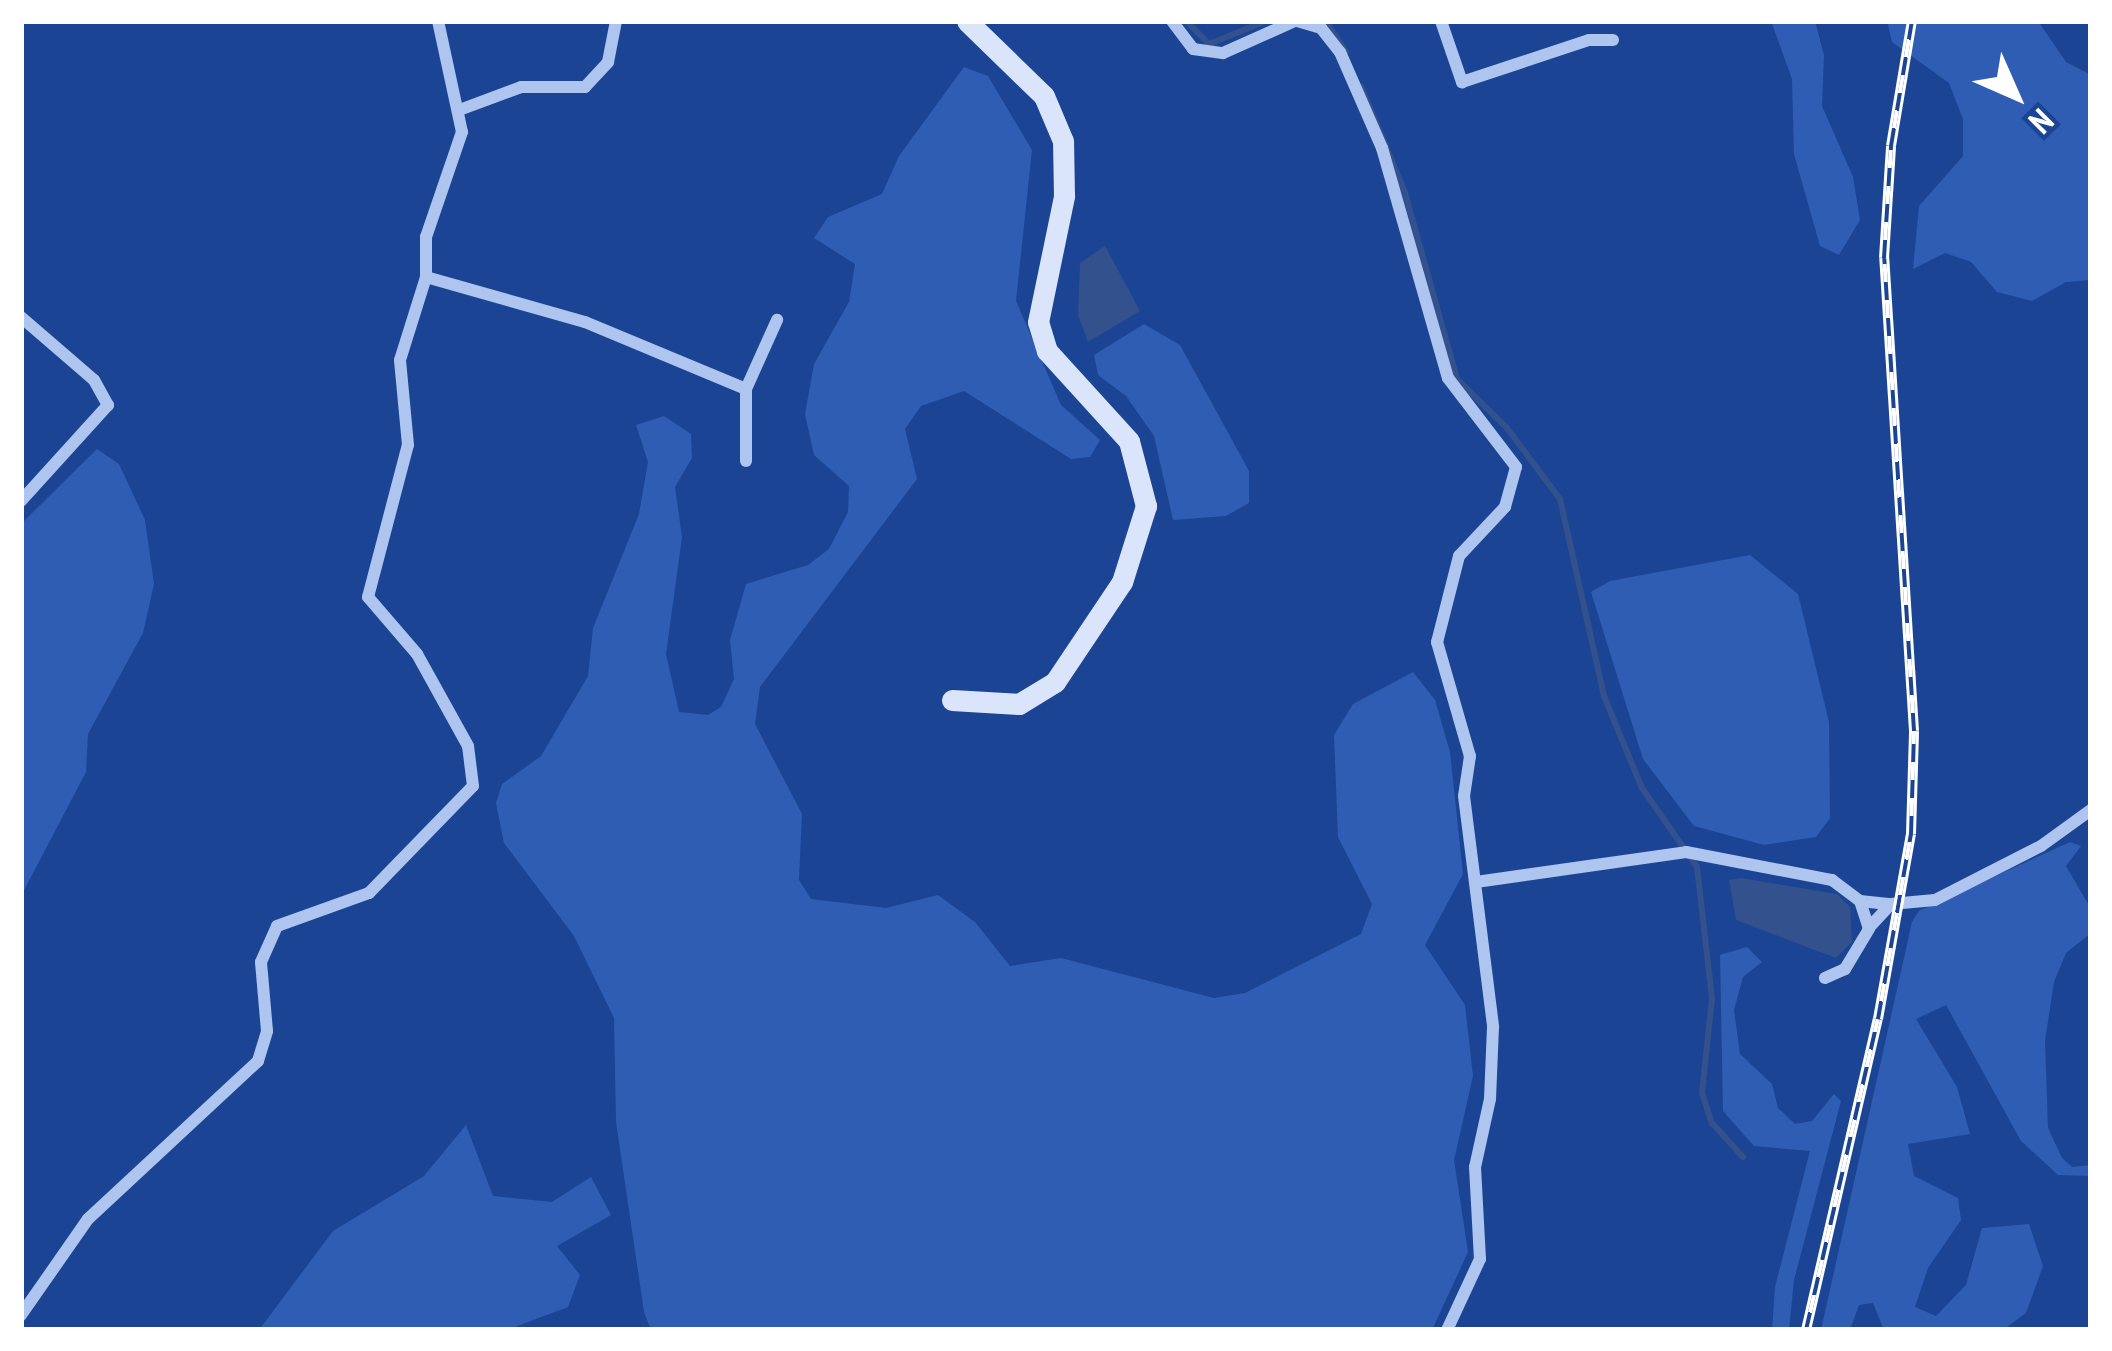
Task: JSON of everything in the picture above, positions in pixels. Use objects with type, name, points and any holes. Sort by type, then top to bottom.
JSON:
[{"type":"street","points":[[21,1316],[88,1219],[258,1061],[267,1031],[261,962],[277,926],[369,893],[473,786],[469,746],[417,654],[368,597],[408,446],[400,360],[426,277],[426,237],[463,132],[462,110],[438,21]]},
{"type":"street","points":[[462,110],[521,87],[585,87],[608,62],[616,21]]},
{"type":"street","points":[[952,700],[1019,704],[1054,682],[1122,582],[1146,506],[1129,441],[1047,351],[1038,322],[1064,196],[1063,141],[1044,96],[967,21]]},
{"type":"street","points":[[1172,21],[1193,49],[1223,52],[1296,21],[1334,41],[1382,148],[1448,378],[1516,467],[1505,507],[1459,556],[1437,642],[1470,756],[1463,796],[1493,1027],[1490,1099],[1475,1167],[1481,1244],[1447,1330]]},
{"type":"street","points":[[1441,21],[1462,82],[1589,40],[1612,40]]},
{"type":"street","points":[[426,277],[585,322],[746,389]]},
{"type":"street","points":[[21,317],[94,380],[108,405],[21,501]]},
{"type":"street","points":[[746,460],[746,389],[777,320]]},
{"type":"street","points":[[1476,882],[1719,853],[1832,880],[1860,901],[1891,904],[1934,899],[2041,846],[2091,810]]},
{"type":"street","points":[[1860,901],[1869,928]]},
{"type":"street","points":[[1825,978],[1845,969],[1869,928],[1891,904]]},
{"type":"shaded area","points":[[1771,21],[1815,21],[1824,55],[1822,106],[1853,177],[1860,220],[1839,255],[1820,246],[1794,154],[1792,79]]},
{"type":"shaded area","points":[[1887,21],[2038,21],[2066,62],[2091,75],[2091,280],[2066,282],[2032,301],[1997,292],[1971,262],[1945,253],[1913,269],[1919,206],[1963,156],[1963,119],[1949,83],[1892,42]]},
{"type":"shaded area","points":[[964,67],[988,76],[1032,150],[1016,301],[1061,405],[1100,440],[1090,457],[1071,459],[964,391],[921,406],[905,429],[917,479],[760,687],[755,724],[802,814],[799,880],[811,899],[886,908],[938,895],[975,922],[1010,966],[1061,958],[1214,998],[1245,993],[1361,934],[1372,904],[1338,837],[1334,735],[1353,704],[1413,672],[1435,700],[1450,752],[1463,874],[1425,945],[1465,1005],[1473,1076],[1454,1160],[1468,1252],[1432,1330],[651,1330],[644,1312],[616,1122],[614,1018],[574,936],[504,843],[496,803],[502,784],[541,756],[588,676],[593,628],[639,514],[648,462],[636,425],[664,416],[691,434],[692,458],[675,487],[682,537],[666,654],[679,712],[708,715],[721,707],[734,679],[730,640],[746,584],[808,565],[829,549],[848,512],[849,486],[814,455],[805,414],[814,364],[849,302],[855,264],[814,238],[828,217],[882,194],[899,156]]},
{"type":"shaded area","points":[[1105,246],[1140,311],[1088,342],[1078,315],[1080,263]]},
{"type":"shaded area","points":[[1144,324],[1180,345],[1249,471],[1249,503],[1226,516],[1173,520],[1154,436],[1126,396],[1098,375],[1094,355]]},
{"type":"shaded area","points":[[97,449],[119,464],[145,520],[154,584],[143,633],[88,734],[86,772],[21,896],[21,524]]},
{"type":"shaded area","points":[[1750,555],[1798,594],[1829,722],[1830,818],[1816,837],[1764,845],[1694,826],[1643,759],[1591,592],[1610,581]]},
{"type":"shaded area","points":[[2070,842],[2081,846],[2066,866],[2091,909],[2091,933],[2066,953],[2054,982],[2045,1041],[2048,1128],[2062,1158],[2072,1167],[2091,1165],[2091,1176],[2058,1175],[2021,1141],[1946,1005],[1916,1019],[1957,1087],[1970,1134],[1908,1144],[1914,1176],[1958,1198],[1961,1220],[1928,1268],[1915,1307],[1936,1316],[1966,1285],[1982,1228],[2029,1224],[2043,1266],[2026,1313],[2003,1330],[1884,1330],[1873,1303],[1859,1305],[1850,1330],[1821,1330],[1912,922],[1919,911]]},
{"type":"shaded area","points":[[1729,880],[1837,894],[1850,907],[1852,942],[1836,958],[1736,920]]},
{"type":"shaded area","points":[[1747,947],[1762,962],[1743,977],[1734,1010],[1740,1054],[1772,1084],[1778,1108],[1795,1124],[1812,1121],[1834,1094],[1841,1101],[1794,1280],[1789,1330],[1772,1330],[1775,1287],[1810,1151],[1754,1146],[1723,1111],[1720,955]]},
{"type":"shaded area","points":[[466,1125],[493,1196],[552,1202],[591,1177],[611,1215],[557,1246],[580,1275],[568,1307],[507,1330],[259,1330],[333,1231],[424,1176]]},
{"type":"waterway","points":[[1186,21],[1209,44],[1266,21]]},
{"type":"waterway","points":[[1326,21],[1346,52]]},
{"type":"waterway","points":[[1361,86],[1405,193],[1457,379],[1507,428],[1560,499],[1604,696],[1642,788],[1697,867],[1712,998],[1702,1093],[1712,1123],[1743,1157]]},
{"type":"railway","points":[[1806,1330],[1878,1019],[1911,834],[1914,731],[1884,258],[1891,146],[1912,21]]}]
